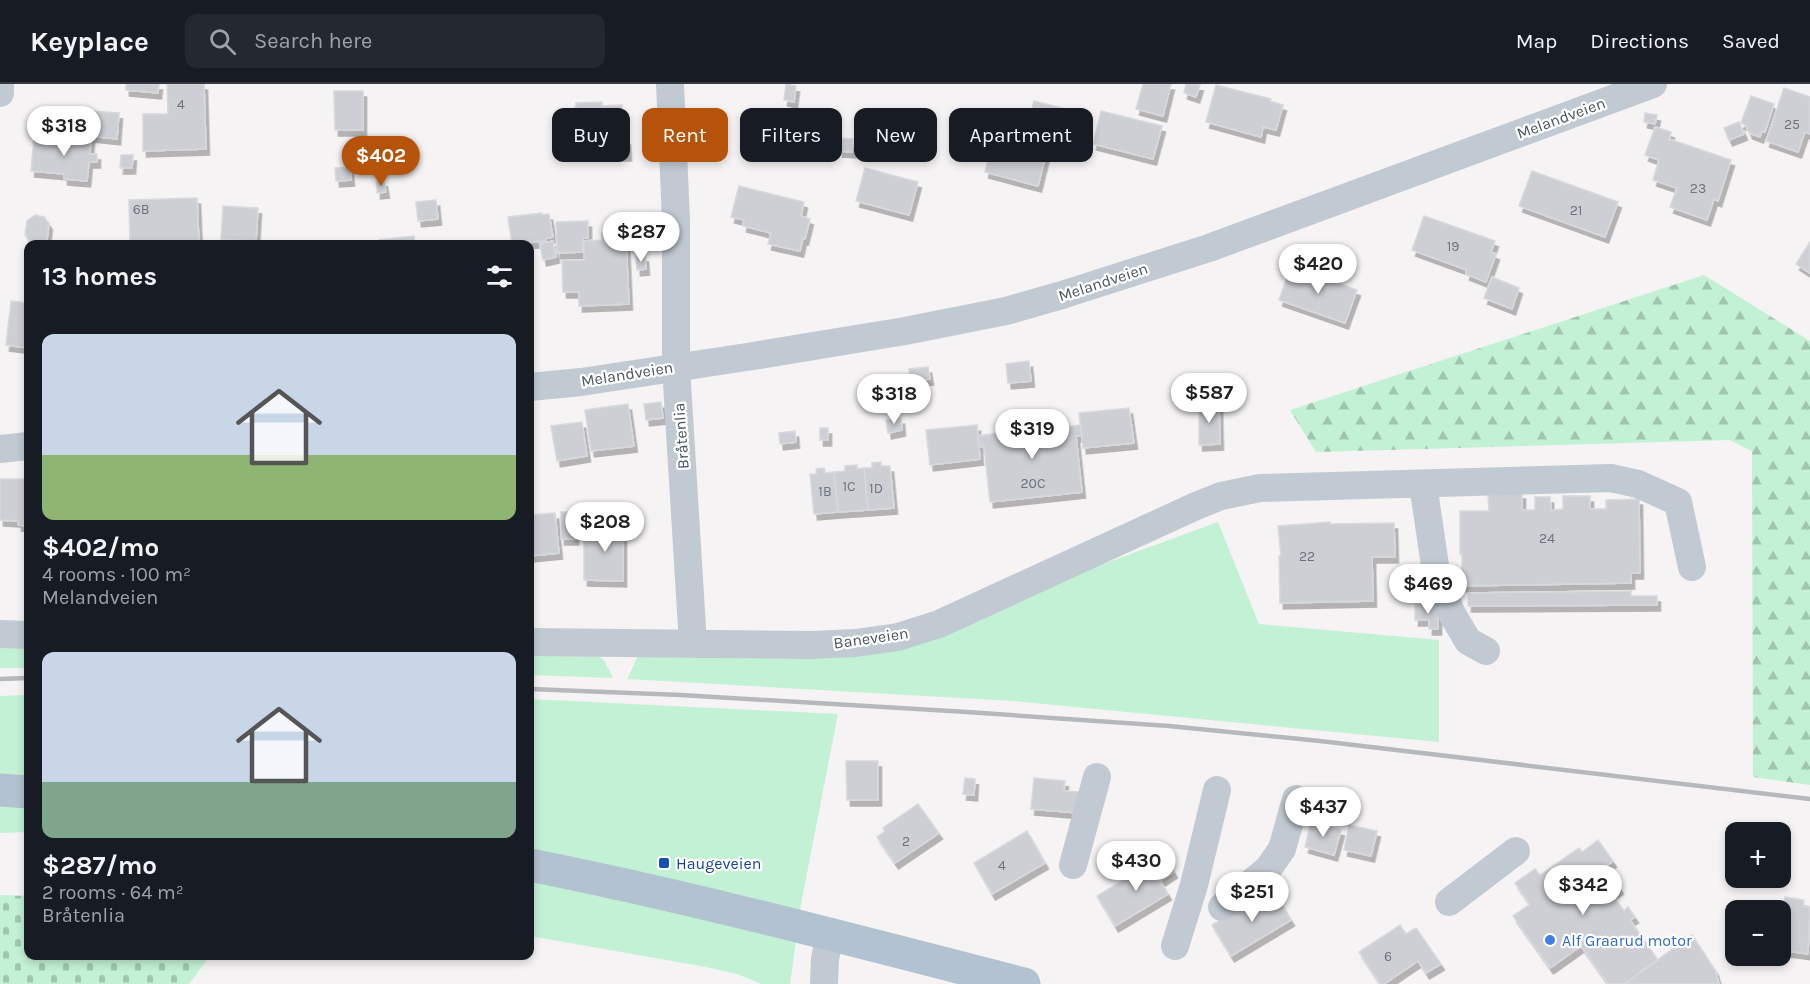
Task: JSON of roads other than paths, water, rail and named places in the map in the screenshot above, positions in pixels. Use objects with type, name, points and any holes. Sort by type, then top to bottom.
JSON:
[{"type":"main road","points":[[0,790],[24,792]]},
{"type":"main road","points":[[534,866],[830,934],[1024,984]]},
{"type":"street","name":"Bråtenlia","points":[[670,84],[676,220],[676,367],[693,644]]},
{"type":"street","name":"Melandveien","points":[[534,387],[581,382],[747,357],[1006,311],[1220,244],[1653,84]]},
{"type":"street","points":[[0,87],[0,93]]},
{"type":"street","points":[[0,449],[24,446]]},
{"type":"street","name":"Baneveien","points":[[534,642],[812,645],[856,643],[898,637],[939,624],[1196,506],[1221,496],[1260,488],[1611,478],[1638,484],[1678,502],[1692,567]]},
{"type":"street","points":[[1423,484],[1437,579],[1451,612],[1468,641],[1486,651]]},
{"type":"street","points":[[0,634],[24,635]]},
{"type":"street","points":[[1072,865],[1097,777]]},
{"type":"street","points":[[1175,946],[1194,885],[1217,790]]},
{"type":"street","points":[[1222,907],[1268,869],[1282,849],[1296,799]]},
{"type":"street","points":[[1449,902],[1516,851]]},
{"type":"street","points":[[824,984],[825,959],[830,934]]},
{"type":"railway","points":[[0,679],[24,678]]},
{"type":"railway","points":[[534,689],[681,695],[1169,726],[1320,741],[1810,799]]},
{"type":"place","name":"Haugeveien","points":[[664,863]]},
{"type":"place","name":"Alf Graarud motor","points":[[1550,940]]}]
